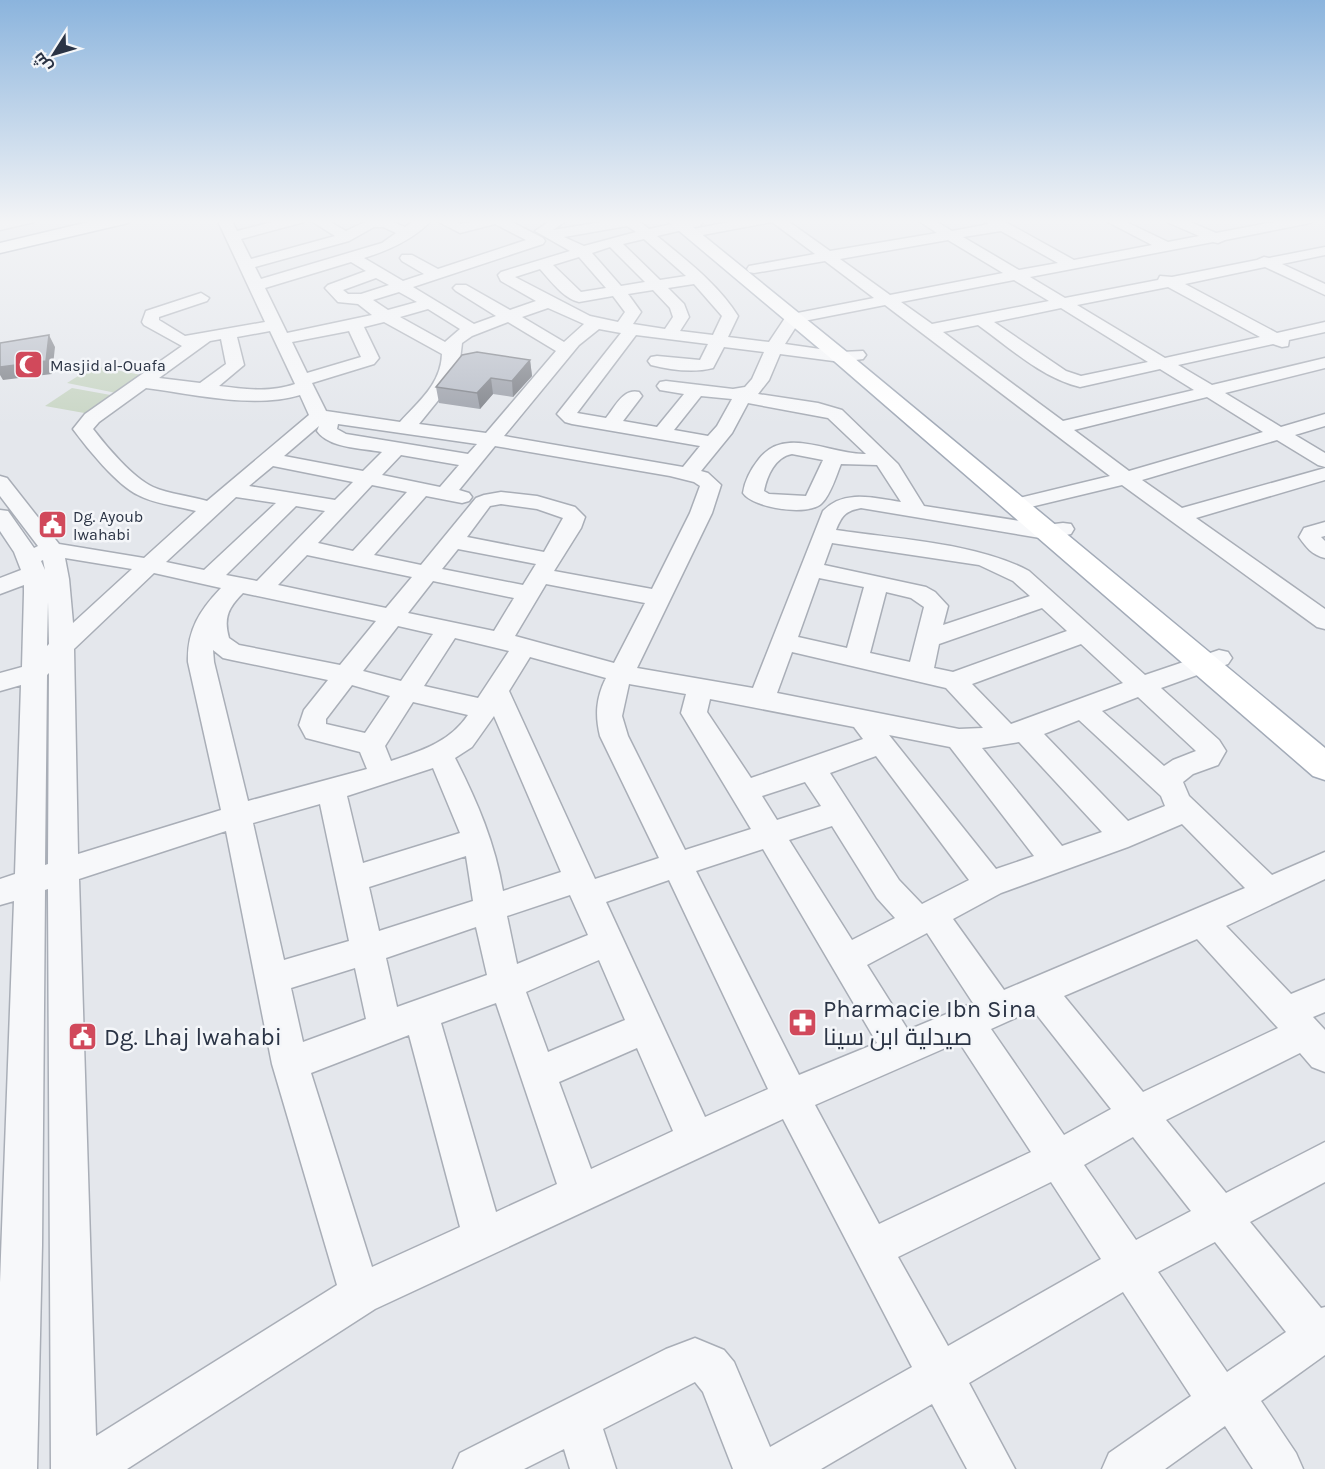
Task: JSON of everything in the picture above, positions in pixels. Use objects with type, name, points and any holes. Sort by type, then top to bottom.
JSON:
[{"type":"main road","points":[[765,288],[849,356],[1016,510],[1054,530],[1211,661],[1325,767]]},
{"type":"main road","points":[[772,288],[801,317]]},
{"type":"main road","points":[[1211,661],[1325,745]]},
{"type":"street","points":[[256,288],[304,383],[324,416],[471,461]]},
{"type":"street","points":[[334,288],[344,299],[362,299],[395,288]]},
{"type":"street","points":[[402,288],[472,330]]},
{"type":"street","points":[[201,298],[152,314],[150,322],[178,340],[355,325],[387,317],[461,288],[566,350]]},
{"type":"street","points":[[523,288],[552,304],[596,323],[672,335],[849,356]]},
{"type":"street","points":[[262,589],[369,479],[447,379],[452,366],[450,351],[455,338],[472,330],[552,304],[560,288]]},
{"type":"street","points":[[567,288],[579,297],[645,288]]},
{"type":"street","points":[[614,288],[633,312],[627,328],[612,354],[566,414],[573,418],[698,439],[711,444]]},
{"type":"street","points":[[646,359],[672,335],[681,317],[678,307],[659,288]]},
{"type":"street","points":[[612,354],[693,366],[710,362],[729,319],[729,313],[704,288]]},
{"type":"street","points":[[869,288],[1126,478],[1325,621]]},
{"type":"street","points":[[688,474],[725,429],[743,395],[751,391],[760,380],[774,348],[801,317],[961,288]]},
{"type":"street","points":[[1040,288],[1325,461]]},
{"type":"street","points":[[929,330],[1143,288]]},
{"type":"street","points":[[1181,288],[1324,364]]},
{"type":"street","points":[[362,299],[387,317],[450,351]]},
{"type":"street","points":[[981,320],[1053,370],[1075,382],[1092,381],[1325,327]]},
{"type":"street","points":[[446,493],[580,334],[596,323]]},
{"type":"street","points":[[145,382],[264,396],[283,394],[304,383],[368,360],[370,358],[355,325]]},
{"type":"street","points":[[204,389],[235,365],[228,334]]},
{"type":"street","points":[[204,338],[92,418],[84,426],[83,432],[137,486],[147,492],[211,508]]},
{"type":"street","points":[[1059,428],[1208,390],[1324,364]]},
{"type":"street","points":[[550,370],[595,376]]},
{"type":"street","points":[[666,386],[743,395],[832,413],[841,419],[897,476],[917,511]]},
{"type":"street","points":[[662,433],[696,390]]},
{"type":"street","points":[[611,424],[633,396]]},
{"type":"street","points":[[0,682],[35,672],[152,566],[211,508],[324,416]]},
{"type":"street","points":[[762,699],[831,516],[844,504],[861,502],[917,511],[1016,510],[1325,420]]},
{"type":"street","points":[[400,439],[491,440],[688,474],[707,480],[711,485],[701,513],[613,690],[609,716],[614,736],[791,1097],[871,1249],[992,1469]]},
{"type":"street","points":[[834,457],[853,460],[882,459]]},
{"type":"street","points":[[269,459],[483,502]]},
{"type":"street","points":[[1179,516],[1325,474]]},
{"type":"street","points":[[0,482],[39,560],[35,672],[15,888],[11,1249],[14,1469]]},
{"type":"street","points":[[359,558],[422,488]]},
{"type":"street","points":[[232,490],[290,501],[340,507]]},
{"type":"street","points":[[15,888],[237,816],[382,775],[440,755],[462,740],[490,700],[540,576],[570,528],[574,517],[572,514],[561,509],[504,498],[492,498],[483,502],[313,717],[312,728],[316,731],[371,745]]},
{"type":"street","points":[[209,578],[290,501]]},
{"type":"street","points":[[1006,567],[1016,547],[1016,510]]},
{"type":"street","points":[[0,516],[58,579],[62,648],[63,873],[74,1469]]},
{"type":"street","points":[[1325,528],[1310,537],[1325,551]]},
{"type":"street","points":[[825,535],[982,560],[1006,567],[1021,576],[1212,751],[1208,758],[1183,767],[1169,777],[1181,809],[1176,814],[1124,837],[990,884],[845,960]]},
{"type":"street","points":[[452,541],[540,576]]},
{"type":"street","points":[[303,547],[427,572],[540,576],[659,598]]},
{"type":"street","points":[[0,587],[39,560],[152,566],[512,643],[622,674],[762,699],[959,739],[1016,733],[1211,661]]},
{"type":"street","points":[[812,569],[918,592],[932,601],[936,606],[920,673]]},
{"type":"street","points":[[856,658],[877,583]]},
{"type":"street","points":[[237,585],[206,620],[199,645],[290,1064],[360,1294]]},
{"type":"street","points":[[928,639],[1046,599]]},
{"type":"street","points":[[217,606],[215,633],[221,646],[232,652],[346,675],[407,692],[490,700]]},
{"type":"street","points":[[371,745],[449,629]]},
{"type":"street","points":[[954,681],[1083,634]]},
{"type":"street","points":[[784,642],[954,681],[1016,733],[1124,837]]},
{"type":"street","points":[[700,688],[694,713],[744,791],[900,1050]]},
{"type":"street","points":[[490,700],[582,887],[696,1140]]},
{"type":"street","points":[[1083,709],[1176,797],[1268,891]]},
{"type":"street","points":[[863,720],[990,884]]},
{"type":"street","points":[[959,739],[1056,861]]},
{"type":"street","points":[[744,791],[881,743]]},
{"type":"street","points":[[371,745],[382,775]]},
{"type":"street","points":[[440,755],[459,793],[477,840],[506,984],[580,1193]]},
{"type":"street","points":[[812,769],[888,889],[925,919],[981,1016],[1058,1159],[1129,1266],[1280,1469]]},
{"type":"street","points":[[331,789],[385,1028]]},
{"type":"street","points":[[272,979],[489,908],[676,864],[839,812]]},
{"type":"street","points":[[351,880],[477,840]]},
{"type":"street","points":[[85,1469],[360,1294],[791,1097],[1203,922],[1325,865]]},
{"type":"street","points":[[1203,922],[1305,1034]]},
{"type":"street","points":[[290,1064],[506,984],[607,942]]},
{"type":"street","points":[[1040,991],[1220,1216],[1320,1332],[1125,1469]]},
{"type":"street","points":[[871,1249],[1058,1159],[1138,1114],[1305,1034],[1325,995]]},
{"type":"street","points":[[421,1014],[483,1237]]},
{"type":"street","points":[[538,1073],[646,1028]]},
{"type":"street","points":[[777,1469],[1129,1266],[1325,1161]]},
{"type":"street","points":[[476,1469],[681,1364],[695,1360],[709,1365],[719,1377],[756,1469]]},
{"type":"street","points":[[577,1418],[593,1469]]},
{"type":"green space","points":[[94,366],[147,376],[121,394],[67,383]]},
{"type":"green space","points":[[72,388],[116,396],[90,414],[45,406]]},
{"type":"building","points":[[49,335],[46,361],[0,367],[0,343]]},
{"type":"building","points":[[477,352],[530,360],[512,381],[491,378],[477,393],[436,387],[462,355]]},
{"type":"place","name":"Masjid al-Ouafa","points":[[29,365]]},
{"type":"place","name":"Dg. Ayoub lwahabi","points":[[52,525]]},
{"type":"place","name":"Pharmacie Ibn Sina صيدلية ابن سينا","points":[[802,1023]]},
{"type":"place","name":"Dg. Lhaj lwahabi","points":[[83,1037]]}]
